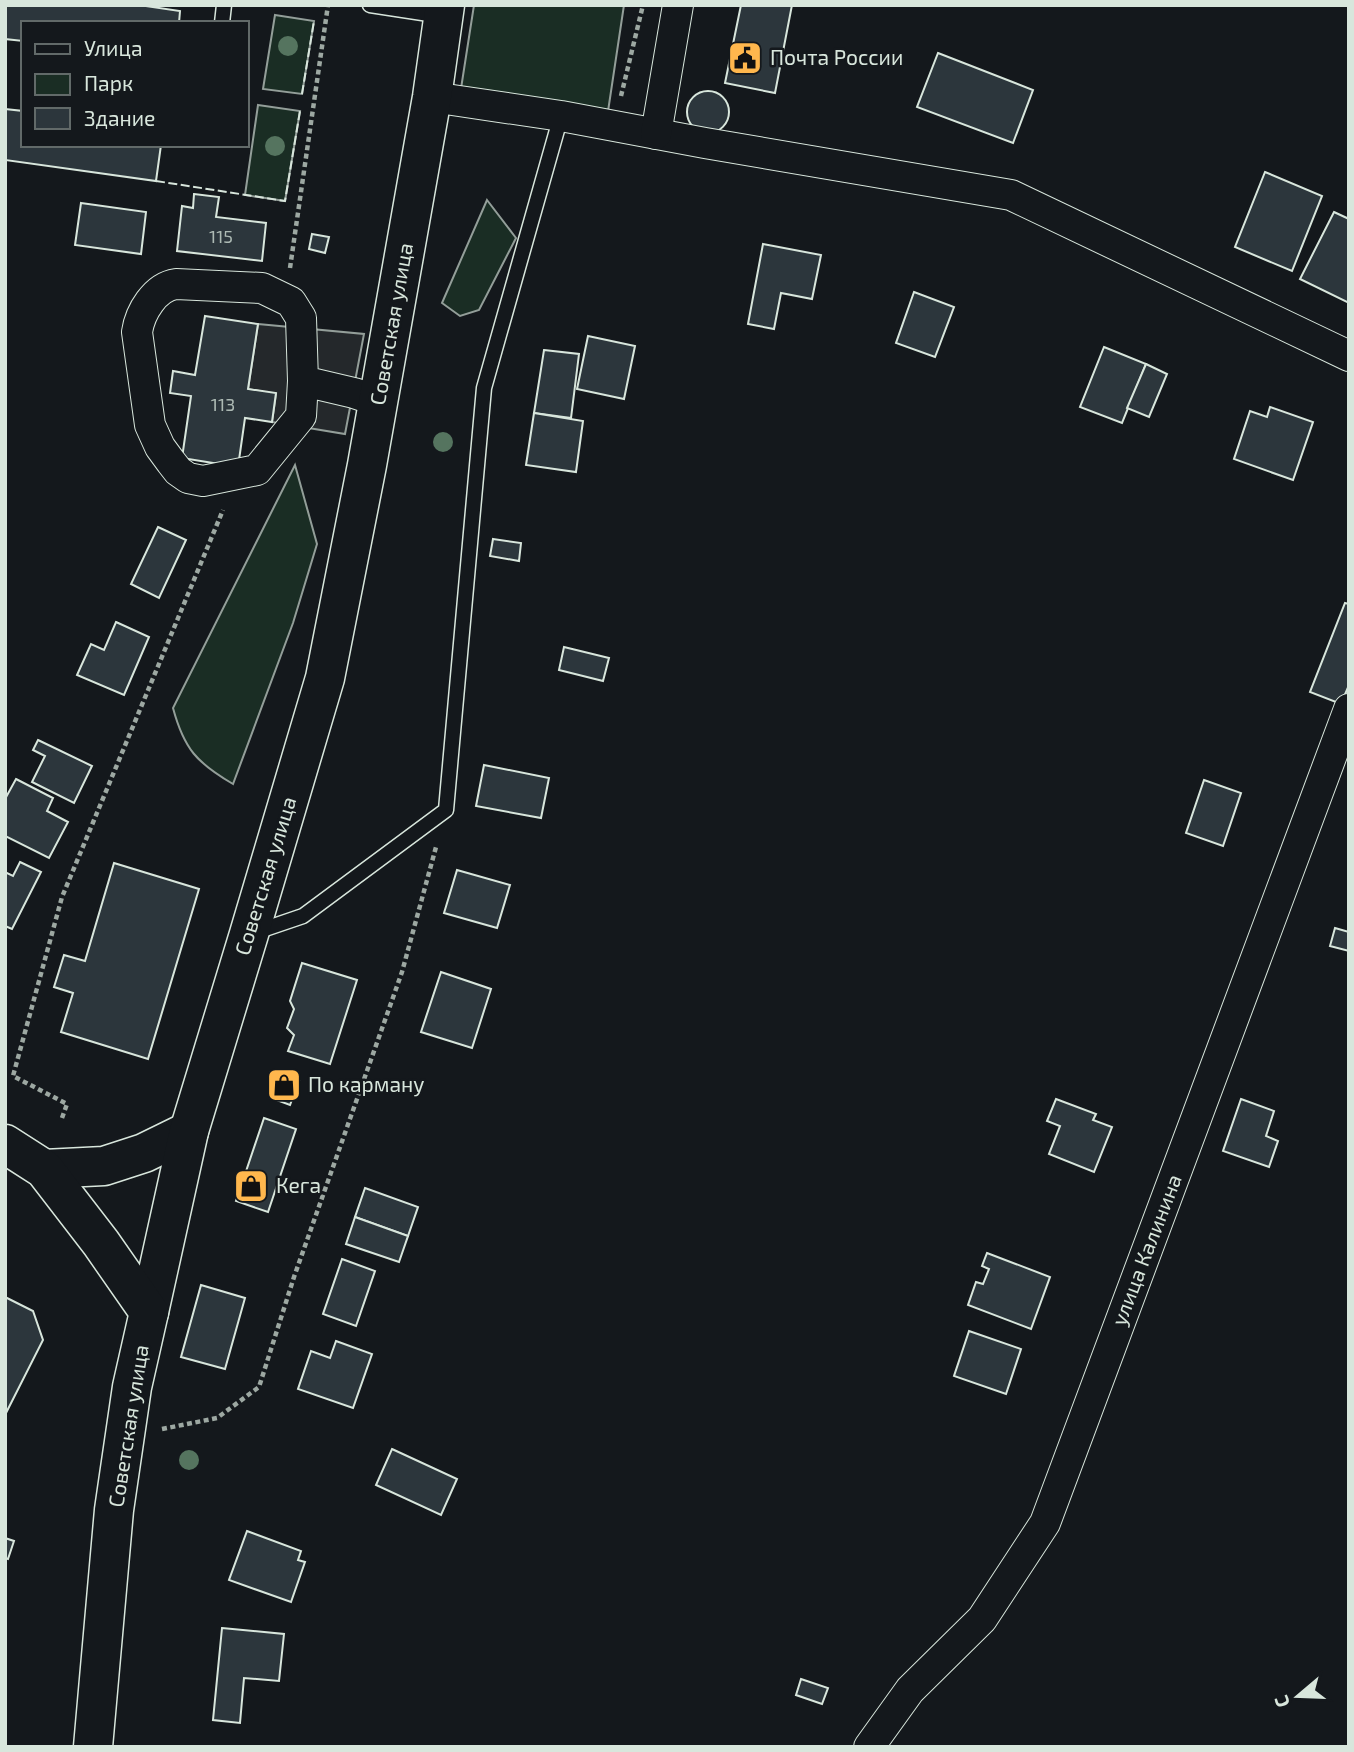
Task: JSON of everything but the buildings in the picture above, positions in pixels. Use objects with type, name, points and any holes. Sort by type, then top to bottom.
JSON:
[{"type":"street","points":[[656,134],[678,5]]},
{"type":"street","name":"Советская улица","points":[[93,1747],[114,1510],[132,1387],[188,1131],[325,678],[367,465],[432,97],[444,11]]},
{"type":"street","points":[[432,97],[561,116],[1011,195],[1349,356]]},
{"type":"street","points":[[169,285],[262,288],[286,299],[295,306],[301,318],[303,381],[301,416],[257,470],[203,481],[188,478],[178,471],[160,447],[150,425],[138,323],[154,297],[169,285]]},
{"type":"street","points":[[303,381],[377,401]]},
{"type":"street","name":"улица Калинина","points":[[869,1747],[910,1690],[982,1619],[1045,1523],[1349,709]]},
{"type":"street","points":[[44,1169],[104,1166],[144,1153],[188,1131]]},
{"type":"street","points":[[5,1144],[44,1169],[101,1243],[149,1312]]},
{"type":"lane","points":[[370,5],[444,11]]},
{"type":"lane","points":[[249,934],[303,916],[446,810],[484,388],[561,116]]},
{"type":"path","points":[[286,299],[328,5]]},
{"type":"path","points":[[614,126],[643,5]]},
{"type":"path","points":[[62,1118],[67,1104],[13,1076],[62,897],[239,474]]},
{"type":"path","points":[[157,1430],[217,1418],[259,1387],[299,1264],[402,972],[446,810]]},
{"type":"green space","points":[[474,5],[624,5],[607,118],[460,95]]},
{"type":"green space","points":[[275,15],[314,21],[302,94],[263,89]]},
{"type":"green space","points":[[258,105],[300,111],[285,201],[245,195]]},
{"type":"green space","points":[[487,200],[516,238],[479,310],[460,316],[442,303]]},
{"type":"green space","points":[[295,465],[317,544],[293,623],[233,784],[210,769],[194,754],[187,745],[173,708]]},
{"type":"shaded area","points":[[258,324],[364,334],[345,434],[272,422],[276,394],[248,389]]},
{"type":"fence","points":[[302,94],[314,21]]},
{"type":"fence","points":[[156,181],[285,201],[300,111]]},
{"type":"place","name":"Почта России","points":[[745,58]]},
{"type":"place","name":"По карману","points":[[284,1085]]},
{"type":"place","name":"Кега","points":[[251,1186]]}]
